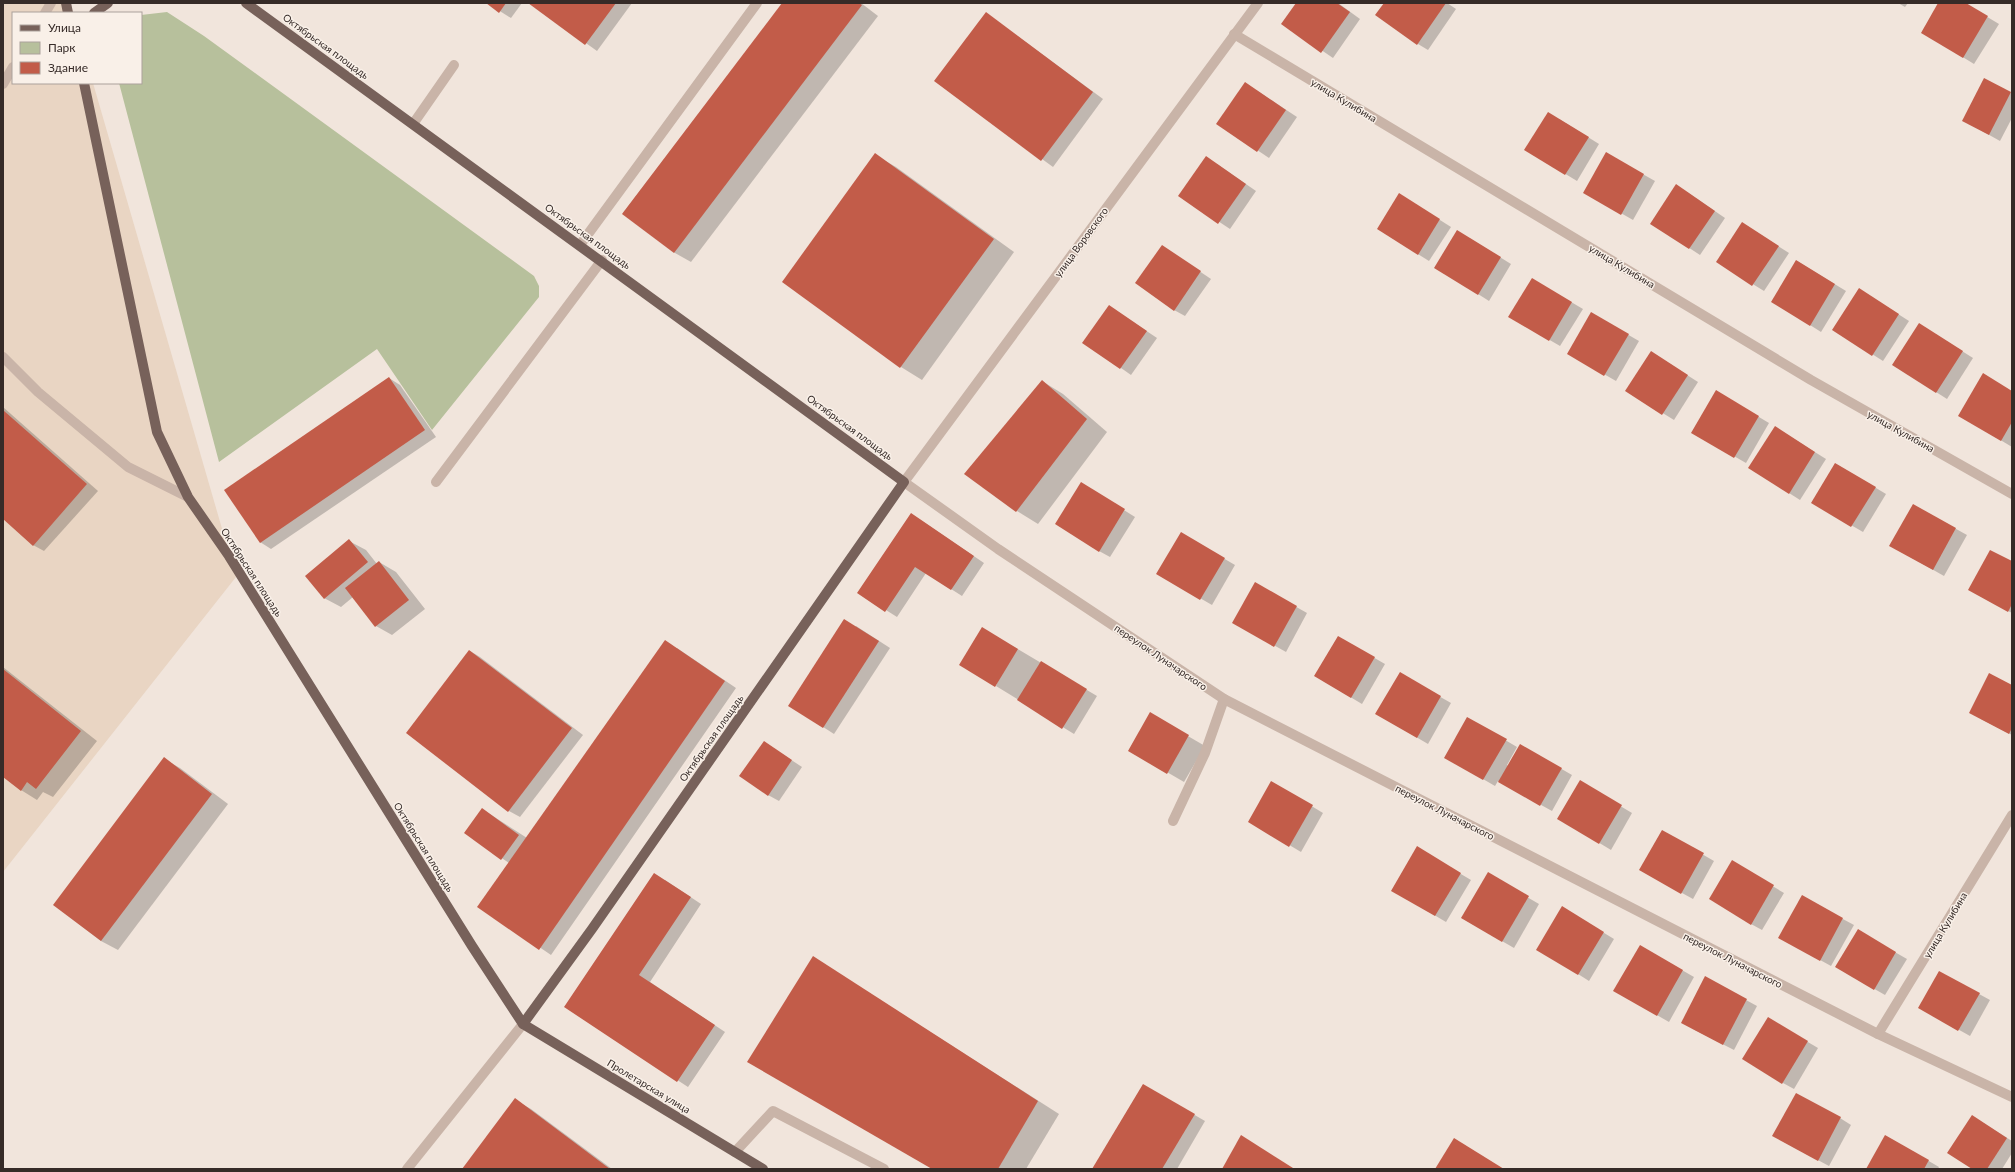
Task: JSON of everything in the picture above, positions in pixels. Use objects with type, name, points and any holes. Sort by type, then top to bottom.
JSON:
[{"type":"main road","points":[[95,12],[108,3]]},
{"type":"main road","name":"Октябрьская площадь","points":[[84,84],[157,432],[188,497],[229,556],[472,946],[523,1024],[597,923],[904,482],[602,260],[246,3]]},
{"type":"main road","name":"Пролетарская улица","points":[[523,1024],[763,1169]]},
{"type":"street","points":[[46,12],[51,3]]},
{"type":"street","points":[[580,245],[757,3]]},
{"type":"street","name":"улица Воровского","points":[[904,482],[1258,3]]},
{"type":"street","name":"улица Кулибина","points":[[1234,34],[1811,380],[2012,494]]},
{"type":"street","points":[[413,124],[454,65]]},
{"type":"street","points":[[3,84],[12,69]]},
{"type":"street","points":[[436,482],[602,260]]},
{"type":"street","points":[[3,357],[38,392],[128,467],[188,497]]},
{"type":"street","name":"переулок Луначарского","points":[[904,482],[998,549],[1224,699],[1878,1034],[2012,1097]]},
{"type":"street","points":[[1173,821],[1205,753],[1224,699]]},
{"type":"street","name":"улица Кулибина","points":[[1878,1034],[2012,815]]},
{"type":"street","name":"Октябрьская площадь","points":[[407,1169],[523,1024]]},
{"type":"street","points":[[735,1152],[773,1110],[884,1169]]},
{"type":"green space","points":[[167,12],[204,36],[534,276],[539,286],[539,297],[432,430],[377,349],[219,462],[119,84],[142,84],[142,15]]},
{"type":"shaded area","points":[[3,3],[70,3],[73,12],[12,12],[12,84],[93,84],[236,577],[3,872],[3,519],[33,545],[87,484],[3,410]]},
{"type":"building","points":[[486,3],[506,3],[499,13]]},
{"type":"building","points":[[528,3],[616,3],[585,45]]},
{"type":"building","points":[[782,3],[859,3],[862,5],[674,253],[622,214]]},
{"type":"building","points":[[1296,3],[1337,3],[1350,12],[1321,53],[1281,24]]},
{"type":"building","points":[[1384,3],[1446,3],[1417,45],[1375,15]]},
{"type":"building","points":[[1938,3],[1966,3],[1988,16],[1963,58],[1921,33]]},
{"type":"building","points":[[986,12],[1093,92],[1041,161],[934,81]]},
{"type":"building","points":[[1984,78],[2011,92],[1989,135],[1962,121]]},
{"type":"building","points":[[1245,82],[1286,110],[1257,152],[1216,124]]},
{"type":"building","points":[[1548,112],[1589,137],[1565,175],[1524,150]]},
{"type":"building","points":[[1606,152],[1644,174],[1621,215],[1583,193]]},
{"type":"building","points":[[875,153],[994,239],[900,368],[782,282]]},
{"type":"building","points":[[1206,156],[1246,184],[1218,224],[1178,196]]},
{"type":"building","points":[[1676,184],[1715,211],[1689,249],[1650,224]]},
{"type":"building","points":[[1399,193],[1440,219],[1418,255],[1377,229]]},
{"type":"building","points":[[1742,222],[1779,246],[1752,286],[1716,262]]},
{"type":"building","points":[[1457,230],[1501,257],[1478,295],[1434,268]]},
{"type":"building","points":[[1162,245],[1201,271],[1174,311],[1135,283]]},
{"type":"building","points":[[1796,260],[1835,284],[1810,326],[1771,302]]},
{"type":"building","points":[[1532,278],[1572,302],[1549,341],[1508,317]]},
{"type":"building","points":[[1859,288],[1899,314],[1872,356],[1832,330]]},
{"type":"building","points":[[1109,305],[1147,331],[1120,369],[1082,343]]},
{"type":"building","points":[[1591,312],[1629,334],[1604,376],[1567,354]]},
{"type":"building","points":[[1919,323],[1963,351],[1936,393],[1892,365]]},
{"type":"building","points":[[1651,351],[1688,375],[1662,415],[1625,391]]},
{"type":"building","points":[[1983,373],[2012,391],[2012,422],[2001,441],[1958,416]]},
{"type":"building","points":[[389,377],[425,430],[260,543],[224,490]]},
{"type":"building","points":[[1042,380],[1087,419],[1016,512],[964,474]]},
{"type":"building","points":[[1716,390],[1759,416],[1734,458],[1691,433]]},
{"type":"building","points":[[3,410],[87,484],[33,546],[3,519]]},
{"type":"building","points":[[1775,426],[1815,452],[1789,494],[1748,468]]},
{"type":"building","points":[[1835,463],[1876,487],[1851,527],[1811,503]]},
{"type":"building","points":[[1081,482],[1125,509],[1099,552],[1055,524]]},
{"type":"building","points":[[1913,504],[1956,528],[1933,570],[1889,546]]},
{"type":"building","points":[[911,513],[974,556],[951,590],[915,567],[885,612],[857,593]]},
{"type":"building","points":[[1181,532],[1225,558],[1200,600],[1156,574]]},
{"type":"building","points":[[349,539],[368,562],[324,599],[305,576]]},
{"type":"building","points":[[1990,550],[2012,561],[2012,604],[2008,612],[1968,590]]},
{"type":"building","points":[[379,561],[409,600],[375,627],[345,588]]},
{"type":"building","points":[[1255,582],[1297,606],[1274,647],[1232,623]]},
{"type":"building","points":[[844,619],[879,641],[823,728],[788,706]]},
{"type":"building","points":[[982,627],[1018,649],[995,687],[959,665]]},
{"type":"building","points":[[1338,636],[1375,657],[1351,698],[1314,676]]},
{"type":"building","points":[[665,640],[725,681],[539,950],[477,907]]},
{"type":"building","points":[[469,650],[572,728],[508,812],[406,733]]},
{"type":"building","points":[[1041,661],[1087,689],[1062,729],[1017,700]]},
{"type":"building","points":[[3,669],[81,731],[36,789],[27,782],[21,791],[3,777]]},
{"type":"building","points":[[1400,672],[1441,696],[1417,738],[1375,714]]},
{"type":"building","points":[[1989,673],[2012,685],[2012,728],[2009,734],[1969,713]]},
{"type":"building","points":[[1150,712],[1189,735],[1167,774],[1128,751]]},
{"type":"building","points":[[1467,717],[1507,739],[1483,780],[1444,758]]},
{"type":"building","points":[[764,741],[792,760],[768,796],[739,776]]},
{"type":"building","points":[[1520,744],[1562,768],[1540,806],[1498,782]]},
{"type":"building","points":[[164,757],[212,794],[101,941],[53,905]]},
{"type":"building","points":[[1580,780],[1622,805],[1599,844],[1557,819]]},
{"type":"building","points":[[1271,781],[1313,805],[1289,847],[1248,822]]},
{"type":"building","points":[[482,808],[519,835],[501,860],[464,833]]},
{"type":"building","points":[[1662,830],[1704,853],[1681,894],[1639,870]]},
{"type":"building","points":[[1417,846],[1461,873],[1435,916],[1391,891]]},
{"type":"building","points":[[1732,860],[1774,885],[1751,925],[1709,899]]},
{"type":"building","points":[[1488,872],[1529,896],[1502,942],[1461,918]]},
{"type":"building","points":[[654,873],[691,897],[639,975],[715,1025],[677,1082],[564,1007]]},
{"type":"building","points":[[1802,895],[1843,918],[1820,961],[1778,938]]},
{"type":"building","points":[[1562,906],[1604,932],[1578,975],[1536,950]]},
{"type":"building","points":[[1858,929],[1896,952],[1874,990],[1835,967]]},
{"type":"building","points":[[1640,945],[1683,970],[1657,1016],[1613,991]]},
{"type":"building","points":[[813,956],[1038,1101],[998,1169],[932,1169],[747,1062]]},
{"type":"building","points":[[1939,971],[1980,993],[1958,1031],[1918,1008]]},
{"type":"building","points":[[1705,976],[1747,999],[1723,1045],[1681,1023]]},
{"type":"building","points":[[1768,1017],[1808,1041],[1782,1084],[1742,1059]]},
{"type":"building","points":[[1143,1084],[1195,1114],[1162,1169],[1092,1169]]},
{"type":"building","points":[[1796,1093],[1841,1117],[1818,1161],[1772,1136]]},
{"type":"building","points":[[515,1098],[610,1169],[462,1169]]},
{"type":"building","points":[[1972,1115],[2007,1138],[1987,1169],[1972,1169],[1947,1153]]},
{"type":"building","points":[[1241,1135],[1293,1168],[1222,1169]]},
{"type":"building","points":[[1885,1135],[1929,1160],[1924,1169],[1866,1169]]},
{"type":"building","points":[[1454,1138],[1504,1169],[1435,1169]]}]
